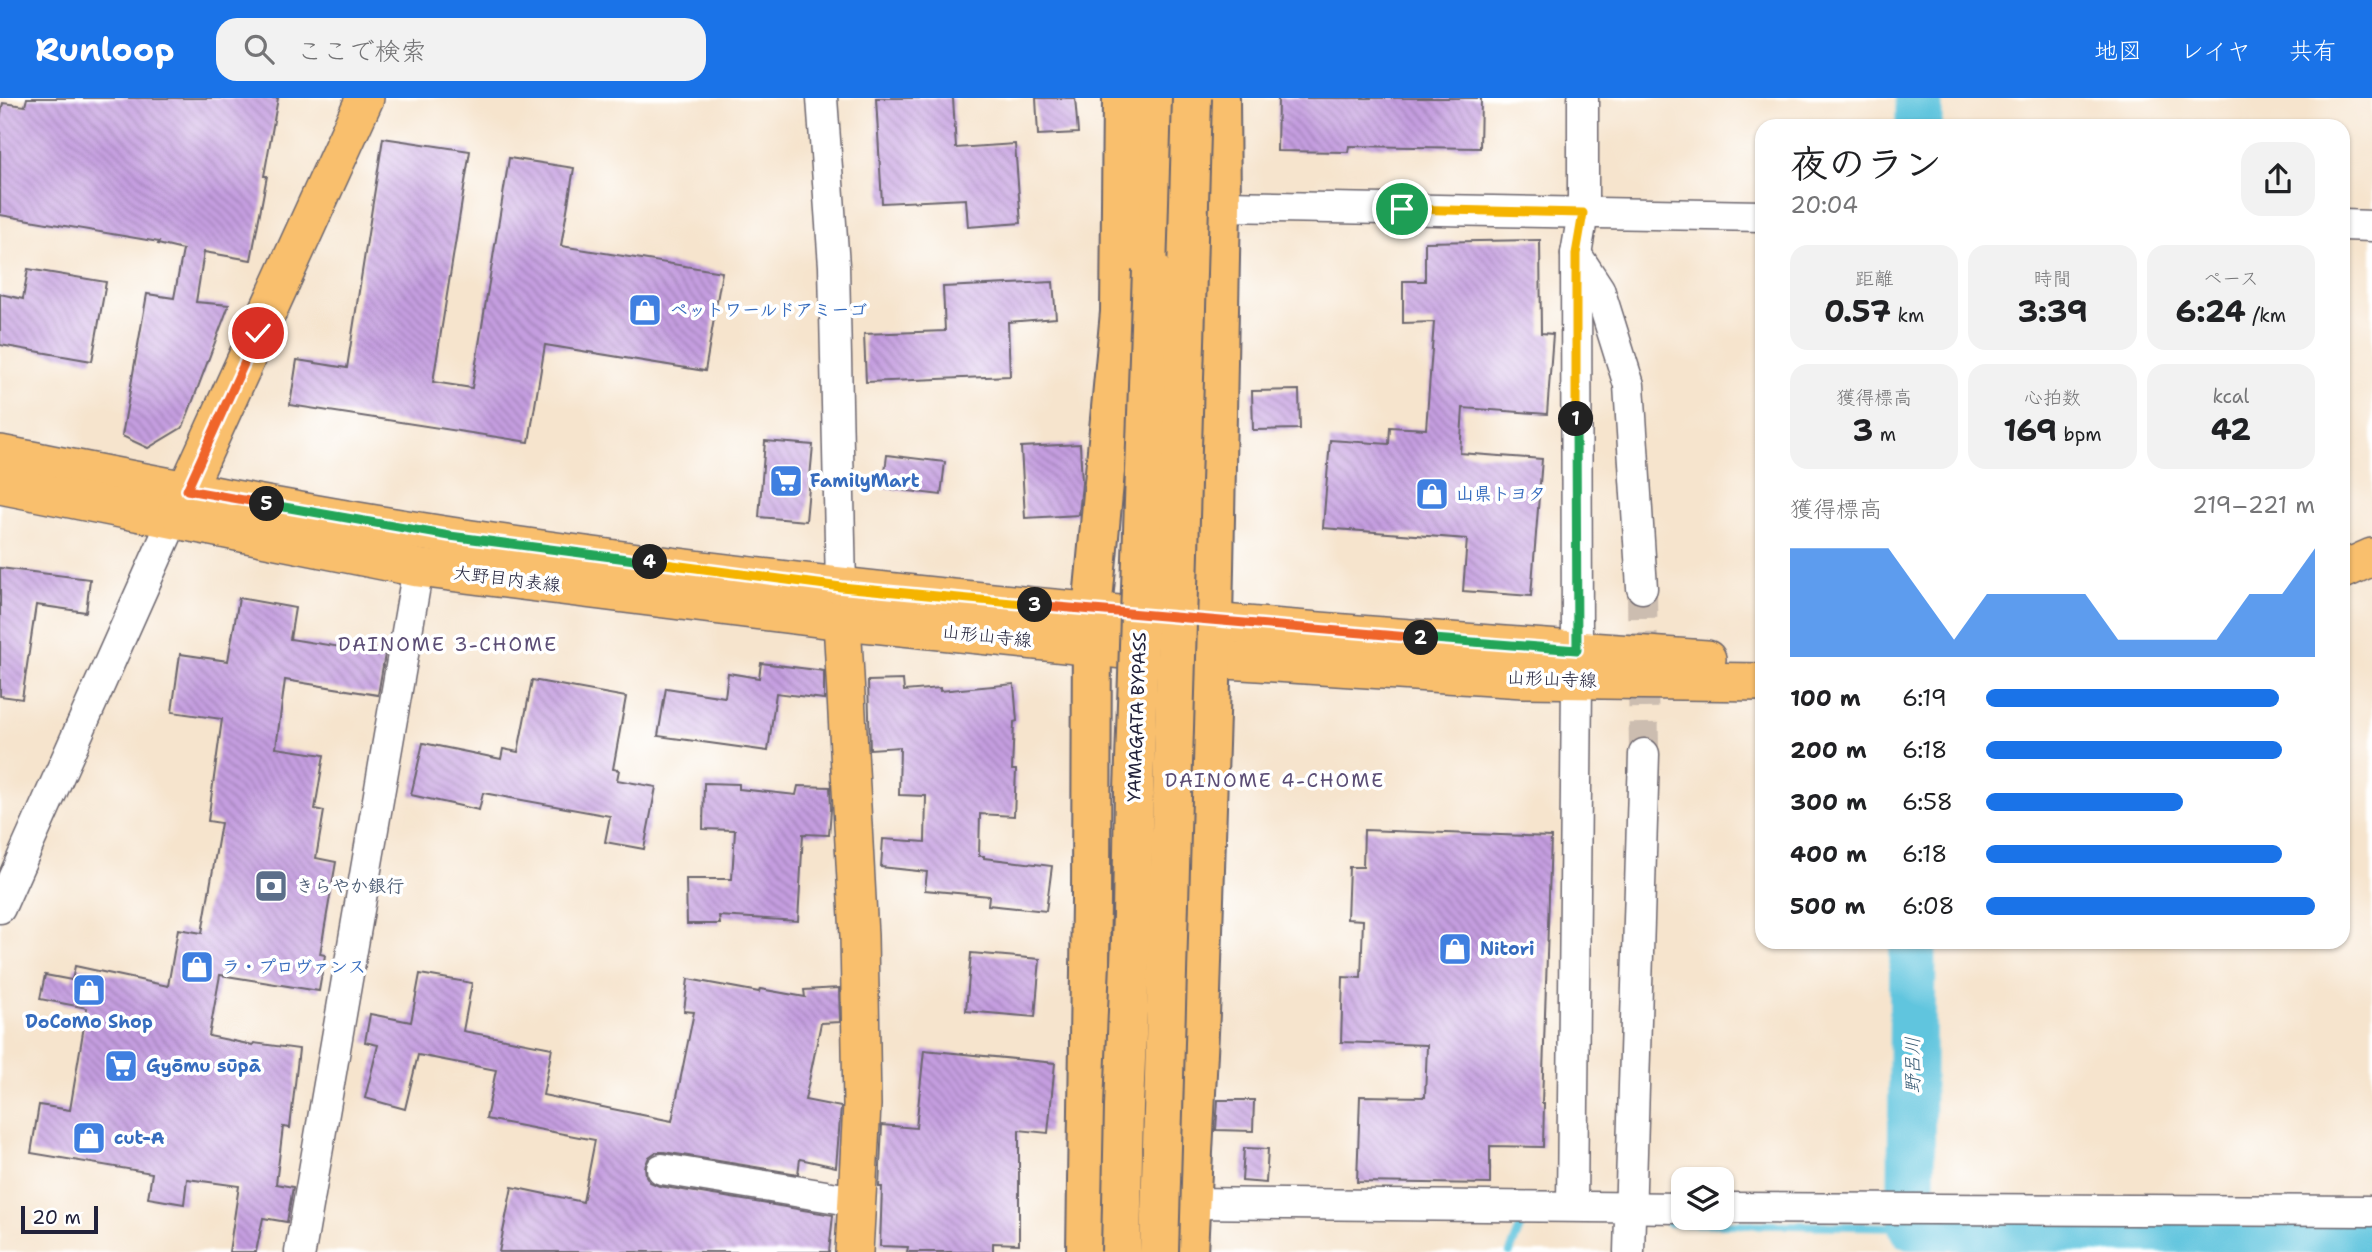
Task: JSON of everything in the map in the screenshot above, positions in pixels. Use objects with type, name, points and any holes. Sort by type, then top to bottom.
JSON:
[{"type":"highway","points":[[1086,1252],[1091,900],[1091,629],[1120,312],[1122,98]]},
{"type":"highway","name":"YAMAGATA BYPASS","points":[[1121,1252],[1152,284],[1152,98]]},
{"type":"highway","name":"YAMAGATA BYPASS","points":[[1159,1252],[1192,98]]},
{"type":"highway","points":[[1188,1252],[1215,805],[1211,659],[1221,206],[1220,98]]},
{"type":"main road","points":[[180,504],[365,98]]},
{"type":"main road","points":[[0,454],[180,504]]},
{"type":"main road","points":[[0,485],[180,504]]},
{"type":"main road","name":"大野目内表線","points":[[180,504],[418,568],[842,604]]},
{"type":"main road","name":"大野目内表線","points":[[180,504],[450,536],[842,604]]},
{"type":"main road","points":[[2350,567],[2372,557]]},
{"type":"main road","points":[[842,604],[859,936],[862,1105],[854,1252]]},
{"type":"main road","name":"山形山寺線","points":[[842,604],[1091,629],[1211,659],[1522,691],[1577,666],[1755,662]]},
{"type":"main road","name":"山形山寺線","points":[[1091,629],[1213,621],[1577,666],[1755,681]]},
{"type":"street","points":[[822,98],[834,266],[842,604]]},
{"type":"street","points":[[1572,1206],[1562,802],[1577,666],[1576,254],[1583,213],[1583,98]]},
{"type":"street","points":[[1221,206],[1755,216]]},
{"type":"street","points":[[2350,225],[2372,226]]},
{"type":"street","points":[[1576,254],[1599,289],[1629,385],[1642,588]]},
{"type":"street","points":[[0,908],[180,504]]},
{"type":"street","points":[[300,1252],[418,568]]},
{"type":"street","points":[[1629,1252],[1644,754]]},
{"type":"street","points":[[662,1169],[856,1200]]},
{"type":"street","points":[[1190,1203],[1671,1208]]},
{"type":"street","points":[[1734,1208],[2372,1211]]},
{"type":"building","points":[[27,98],[278,98],[251,260],[204,252],[196,302],[229,305],[183,427],[148,448],[122,436],[147,294],[174,298],[183,250],[158,244],[159,242],[0,215],[0,118],[3,103],[25,106]]},
{"type":"building","points":[[876,98],[953,98],[956,148],[1015,144],[1021,223],[968,227],[966,199],[882,203]]},
{"type":"building","points":[[1036,98],[1075,98],[1078,133],[1038,135]]},
{"type":"building","points":[[1278,98],[1481,98],[1480,148],[1349,146],[1348,152],[1277,151]]},
{"type":"building","points":[[383,138],[470,151],[433,382],[472,388],[509,158],[574,168],[561,246],[722,272],[705,371],[545,345],[529,442],[290,405],[297,360],[347,368]]},
{"type":"building","points":[[1540,240],[1541,333],[1553,334],[1547,414],[1463,408],[1460,453],[1542,459],[1531,596],[1463,591],[1467,539],[1323,528],[1330,440],[1389,444],[1390,427],[1426,429],[1434,322],[1403,323],[1403,281],[1425,281],[1425,242]]},
{"type":"building","points":[[28,269],[106,282],[92,361],[0,345],[0,294],[23,299]]},
{"type":"building","points":[[1053,282],[1056,318],[1008,322],[1010,376],[866,382],[864,334],[945,331],[943,287]]},
{"type":"building","points":[[1299,390],[1300,429],[1253,430],[1252,391]]},
{"type":"building","name":"FamilyMart","points":[[765,441],[813,445],[806,521],[759,517]]},
{"type":"building","points":[[1080,444],[1082,483],[1079,515],[1025,518],[1021,447]]},
{"type":"building","points":[[887,455],[945,462],[941,495],[883,488]]},
{"type":"building","points":[[0,568],[90,579],[86,612],[36,605],[22,699],[0,696]]},
{"type":"building","points":[[239,598],[295,608],[290,639],[385,654],[378,695],[285,680],[276,748],[324,755],[315,809],[324,811],[316,858],[336,862],[320,954],[325,955],[319,991],[220,975],[209,1036],[253,1045],[299,1049],[290,1128],[283,1127],[276,1184],[293,1187],[287,1222],[263,1218],[256,1252],[229,1252],[239,1186],[187,1179],[184,1204],[148,1198],[152,1173],[31,1153],[39,1105],[70,1110],[87,1008],[40,999],[45,975],[72,980],[75,966],[168,986],[178,929],[202,933],[221,823],[208,821],[222,719],[172,712],[180,654],[228,661]]},
{"type":"building","points":[[761,663],[824,671],[824,699],[776,693],[768,751],[658,736],[666,688],[725,697],[728,673],[759,678]]},
{"type":"building","points":[[532,680],[626,697],[613,769],[619,770],[617,780],[656,787],[644,849],[605,842],[610,816],[483,793],[479,810],[411,795],[423,743],[501,759],[503,749],[518,752]]},
{"type":"building","points":[[903,680],[904,691],[940,688],[940,691],[1014,684],[1017,721],[1014,722],[1012,770],[1016,770],[1014,816],[980,814],[979,856],[1052,866],[1046,911],[988,905],[989,896],[925,890],[927,872],[881,867],[883,839],[925,842],[926,796],[899,795],[900,747],[870,749],[868,681]]},
{"type":"building","points":[[704,783],[739,784],[739,789],[796,795],[798,786],[830,787],[829,835],[803,834],[798,921],[719,916],[720,924],[687,924],[686,879],[732,879],[735,830],[703,829]]},
{"type":"building","name":"Nitori","points":[[1364,830],[1551,837],[1542,1103],[1543,1147],[1490,1146],[1490,1184],[1357,1182],[1360,1096],[1425,1097],[1427,1045],[1341,1042],[1343,977],[1361,978],[1363,920],[1347,919],[1349,867],[1363,867]]},
{"type":"building","points":[[971,953],[1040,959],[1035,1017],[966,1011]]},
{"type":"building","points":[[420,974],[472,983],[463,1031],[552,1048],[543,1095],[672,1121],[694,1012],[684,1011],[688,979],[805,997],[804,990],[839,988],[840,1022],[821,1023],[805,1100],[841,1107],[836,1167],[800,1159],[798,1174],[656,1152],[649,1157],[645,1167],[650,1182],[659,1186],[833,1215],[829,1252],[499,1252],[512,1187],[583,1202],[595,1140],[486,1119],[496,1070],[418,1055],[405,1109],[365,1098],[378,1045],[365,1042],[370,1014],[411,1022]]},
{"type":"building","points":[[924,1050],[1055,1063],[1048,1133],[1019,1130],[1019,1244],[993,1243],[993,1252],[907,1252],[908,1247],[880,1246],[882,1125],[916,1128]]},
{"type":"building","points":[[1218,1100],[1254,1100],[1253,1131],[1216,1130]]},
{"type":"building","points":[[1244,1148],[1268,1149],[1266,1183],[1242,1181]]},
{"type":"waterway","name":"野呂川","points":[[1919,98],[1919,119]]},
{"type":"waterway","name":"野呂川","points":[[1911,1188],[1913,949]]},
{"type":"waterway","points":[[1510,1252],[1523,1221],[1532,1221]]},
{"type":"waterway","points":[[1668,1223],[1912,1227]]},
{"type":"waterway","name":"野呂川","points":[[1912,1227],[2372,1232]]},
{"type":"tunnel","points":[[1642,588],[1644,754]]},
{"type":"place","name":"ペットワールドアミーゴ","points":[[645,310]]},
{"type":"place","name":"FamilyMart","points":[[786,481]]},
{"type":"place","name":"山県トヨタ","points":[[1432,494]]},
{"type":"place","name":"きらやか銀行","points":[[271,886]]},
{"type":"place","name":"Nitori","points":[[1455,949]]},
{"type":"place","name":"ラ・プロヴァンス","points":[[197,967]]},
{"type":"place","name":"DoCoMo Shop","points":[[89,990]]},
{"type":"place","name":"Gyōmu sūpā","points":[[121,1066]]},
{"type":"place","name":"cut-A","points":[[89,1138]]},
{"type":"district","name":"DAINOME 3-CHOME","points":[[448,644]]},
{"type":"district","name":"DAINOME 4-CHOME","points":[[1275,780]]},
{"type":"route","points":[[258,333],[187,490],[450,536],[841,587],[1213,621],[1577,650],[1576,254],[1583,213],[1402,209]]}]
